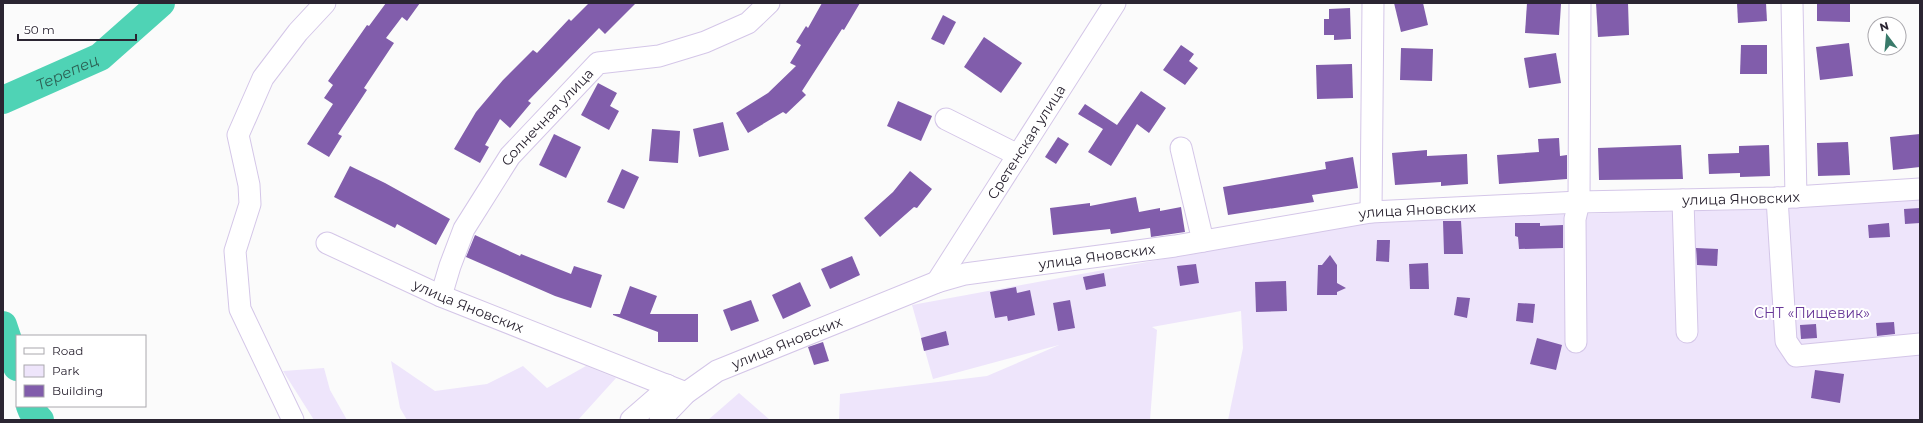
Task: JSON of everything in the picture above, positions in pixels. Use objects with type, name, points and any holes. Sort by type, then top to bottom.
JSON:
[{"type":"street","points":[[293,420],[240,309],[235,251],[250,204],[248,185],[238,135],[262,78],[298,32],[325,3]]},
{"type":"street","name":"Солнечная улица","points":[[441,296],[450,266],[464,229],[510,156],[598,63],[659,56],[705,42],[748,23],[769,3]]},
{"type":"street","name":"Сретенская улица","points":[[937,282],[1115,3]]},
{"type":"street","points":[[1371,212],[1373,3]]},
{"type":"street","points":[[1576,342],[1575,219],[1579,202],[1580,3]]},
{"type":"street","points":[[1792,3],[1786,198],[1786,341],[1796,356],[1920,344]]},
{"type":"street","points":[[946,119],[1018,155]]},
{"type":"street","points":[[1181,148],[1203,241]]},
{"type":"street","name":"улица Яновских","points":[[327,243],[441,296],[686,393],[717,371],[937,282],[965,274],[1203,241],[1371,212],[1579,202],[1786,198],[1920,189]]},
{"type":"street","points":[[1683,200],[1686,332]]},
{"type":"street","points":[[631,420],[661,394],[667,386]]},
{"type":"street","points":[[660,420],[686,393]]},
{"type":"green space","name":"СНТ «Пищевик»","points":[[1920,198],[1920,420],[1228,420],[1243,348],[1241,311],[1152,327],[1157,330],[1150,420],[839,420],[840,394],[987,376],[1059,345],[933,379],[912,305],[1387,218],[1743,210]]},
{"type":"green space","points":[[391,361],[435,391],[487,384],[523,366],[547,388],[586,366],[616,378],[578,420],[407,420],[400,408]]},
{"type":"green space","points":[[324,368],[330,390],[347,420],[314,420],[283,371]]},
{"type":"green space","points":[[739,393],[770,420],[708,420]]},
{"type":"building","points":[[386,3],[420,3],[407,21],[402,17],[386,38],[394,43],[364,88],[367,90],[338,134],[342,136],[329,157],[307,144],[333,104],[324,98],[333,85],[328,81],[367,25],[369,26]]},
{"type":"building","points":[[589,3],[636,3],[605,34],[599,28],[528,101],[531,103],[510,128],[500,119],[485,145],[489,147],[480,163],[454,149],[476,112],[503,80],[533,50],[537,53],[569,19],[571,21]]},
{"type":"building","points":[[822,3],[860,3],[844,30],[842,29],[802,91],[806,95],[786,114],[783,112],[748,133],[736,113],[768,93],[796,66],[790,63],[801,45],[796,42],[806,26],[808,28]]},
{"type":"building","points":[[1394,3],[1423,3],[1428,25],[1401,32]]},
{"type":"building","points":[[1527,3],[1561,4],[1559,35],[1525,33]]},
{"type":"building","points":[[1596,3],[1628,3],[1629,35],[1598,37]]},
{"type":"building","points":[[1737,3],[1766,3],[1767,21],[1738,23]]},
{"type":"building","points":[[1817,3],[1850,3],[1850,22],[1817,21]]},
{"type":"building","points":[[1350,8],[1351,39],[1334,40],[1334,35],[1324,35],[1324,19],[1329,19],[1329,9]]},
{"type":"building","points":[[943,15],[956,22],[944,45],[931,39]]},
{"type":"building","points":[[984,37],[1022,63],[1001,93],[964,67]]},
{"type":"building","points":[[1849,43],[1853,76],[1820,80],[1816,47]]},
{"type":"building","points":[[1181,45],[1194,54],[1189,61],[1198,68],[1185,85],[1163,70]]},
{"type":"building","points":[[1741,45],[1767,45],[1767,74],[1740,74]]},
{"type":"building","points":[[1401,48],[1433,49],[1432,81],[1400,80]]},
{"type":"building","points":[[1556,53],[1561,83],[1529,88],[1524,58]]},
{"type":"building","points":[[1352,64],[1353,98],[1317,99],[1316,65]]},
{"type":"building","points":[[598,83],[617,93],[610,106],[619,111],[609,130],[581,115]]},
{"type":"building","points":[[1141,91],[1166,108],[1149,133],[1137,124],[1111,166],[1088,152],[1103,129],[1078,114],[1085,104],[1117,125]]},
{"type":"building","points":[[898,101],[932,116],[921,141],[887,126]]},
{"type":"building","points":[[723,122],[729,150],[699,157],[693,129]]},
{"type":"building","points":[[652,129],[680,131],[678,163],[649,161]]},
{"type":"building","points":[[554,134],[581,147],[566,178],[539,165]]},
{"type":"building","points":[[1920,134],[1920,167],[1893,170],[1890,137]]},
{"type":"building","points":[[1058,137],[1069,144],[1056,164],[1045,157]]},
{"type":"building","points":[[1559,138],[1560,156],[1567,155],[1567,179],[1499,184],[1497,155],[1539,152],[1538,139]]},
{"type":"building","points":[[1848,142],[1850,175],[1818,176],[1817,143]]},
{"type":"building","points":[[1681,145],[1683,179],[1599,180],[1598,148]]},
{"type":"building","points":[[1769,145],[1770,176],[1740,177],[1740,173],[1709,174],[1708,154],[1739,153],[1739,146]]},
{"type":"building","points":[[1427,150],[1427,156],[1467,154],[1468,184],[1441,186],[1441,182],[1395,185],[1392,153]]},
{"type":"building","points":[[1353,157],[1358,188],[1312,195],[1314,202],[1228,215],[1223,187],[1326,169],[1325,162]]},
{"type":"building","points":[[350,166],[385,183],[450,219],[436,245],[397,224],[395,228],[334,197]]},
{"type":"building","points":[[622,169],[639,177],[624,209],[607,202]]},
{"type":"building","points":[[910,171],[932,189],[917,208],[914,207],[880,237],[864,218],[893,192]]},
{"type":"building","points":[[1136,197],[1139,212],[1160,208],[1160,211],[1181,207],[1185,232],[1151,237],[1150,228],[1111,234],[1110,229],[1053,235],[1050,208],[1090,203],[1090,206]]},
{"type":"building","points":[[1920,208],[1920,223],[1905,224],[1904,209]]},
{"type":"building","points":[[1443,221],[1461,221],[1463,254],[1444,254]]},
{"type":"building","points":[[1515,223],[1540,223],[1540,226],[1563,225],[1563,248],[1519,249],[1518,237],[1515,236]]},
{"type":"building","points":[[1889,223],[1890,237],[1869,238],[1868,225]]},
{"type":"building","points":[[475,235],[520,256],[521,254],[571,274],[574,266],[602,275],[591,308],[555,296],[466,257]]},
{"type":"building","points":[[1377,240],[1390,240],[1389,262],[1376,261]]},
{"type":"building","points":[[1696,248],[1718,249],[1717,266],[1697,265]]},
{"type":"building","points":[[1330,255],[1337,265],[1337,283],[1346,288],[1337,292],[1337,295],[1317,295],[1318,265],[1322,265]]},
{"type":"building","points":[[852,256],[860,275],[830,289],[821,269]]},
{"type":"building","points":[[1428,263],[1429,289],[1410,289],[1409,264]]},
{"type":"building","points":[[1196,264],[1199,283],[1180,286],[1177,266]]},
{"type":"building","points":[[1104,273],[1106,286],[1086,290],[1083,277]]},
{"type":"building","points":[[1286,281],[1287,311],[1256,312],[1255,282]]},
{"type":"building","points":[[800,282],[811,306],[783,319],[772,295]]},
{"type":"building","points":[[630,286],[657,296],[650,314],[698,314],[698,342],[658,342],[658,332],[613,315],[620,314]]},
{"type":"building","points":[[1016,287],[1017,293],[1030,290],[1035,315],[1008,321],[1007,316],[995,318],[990,292]]},
{"type":"building","points":[[1457,297],[1470,298],[1467,318],[1454,315]]},
{"type":"building","points":[[751,300],[759,321],[731,331],[723,310]]},
{"type":"building","points":[[1070,300],[1075,328],[1058,331],[1053,303]]},
{"type":"building","points":[[1518,303],[1535,304],[1533,323],[1516,321]]},
{"type":"building","points":[[1894,322],[1895,334],[1877,336],[1876,323]]},
{"type":"building","points":[[1816,324],[1817,338],[1801,339],[1800,325]]},
{"type":"building","points":[[946,331],[949,345],[924,351],[921,338]]},
{"type":"building","points":[[1537,338],[1562,345],[1556,370],[1530,364]]},
{"type":"building","points":[[823,342],[829,361],[814,365],[808,347]]},
{"type":"building","points":[[1815,370],[1844,374],[1840,403],[1811,398]]},
{"type":"waterway","name":"Терепец","points":[[3,100],[100,57],[161,3]]},
{"type":"waterway","name":"Терепец","points":[[3,325],[16,364]]},
{"type":"waterway","name":"Терепец","points":[[30,407],[40,420]]}]
